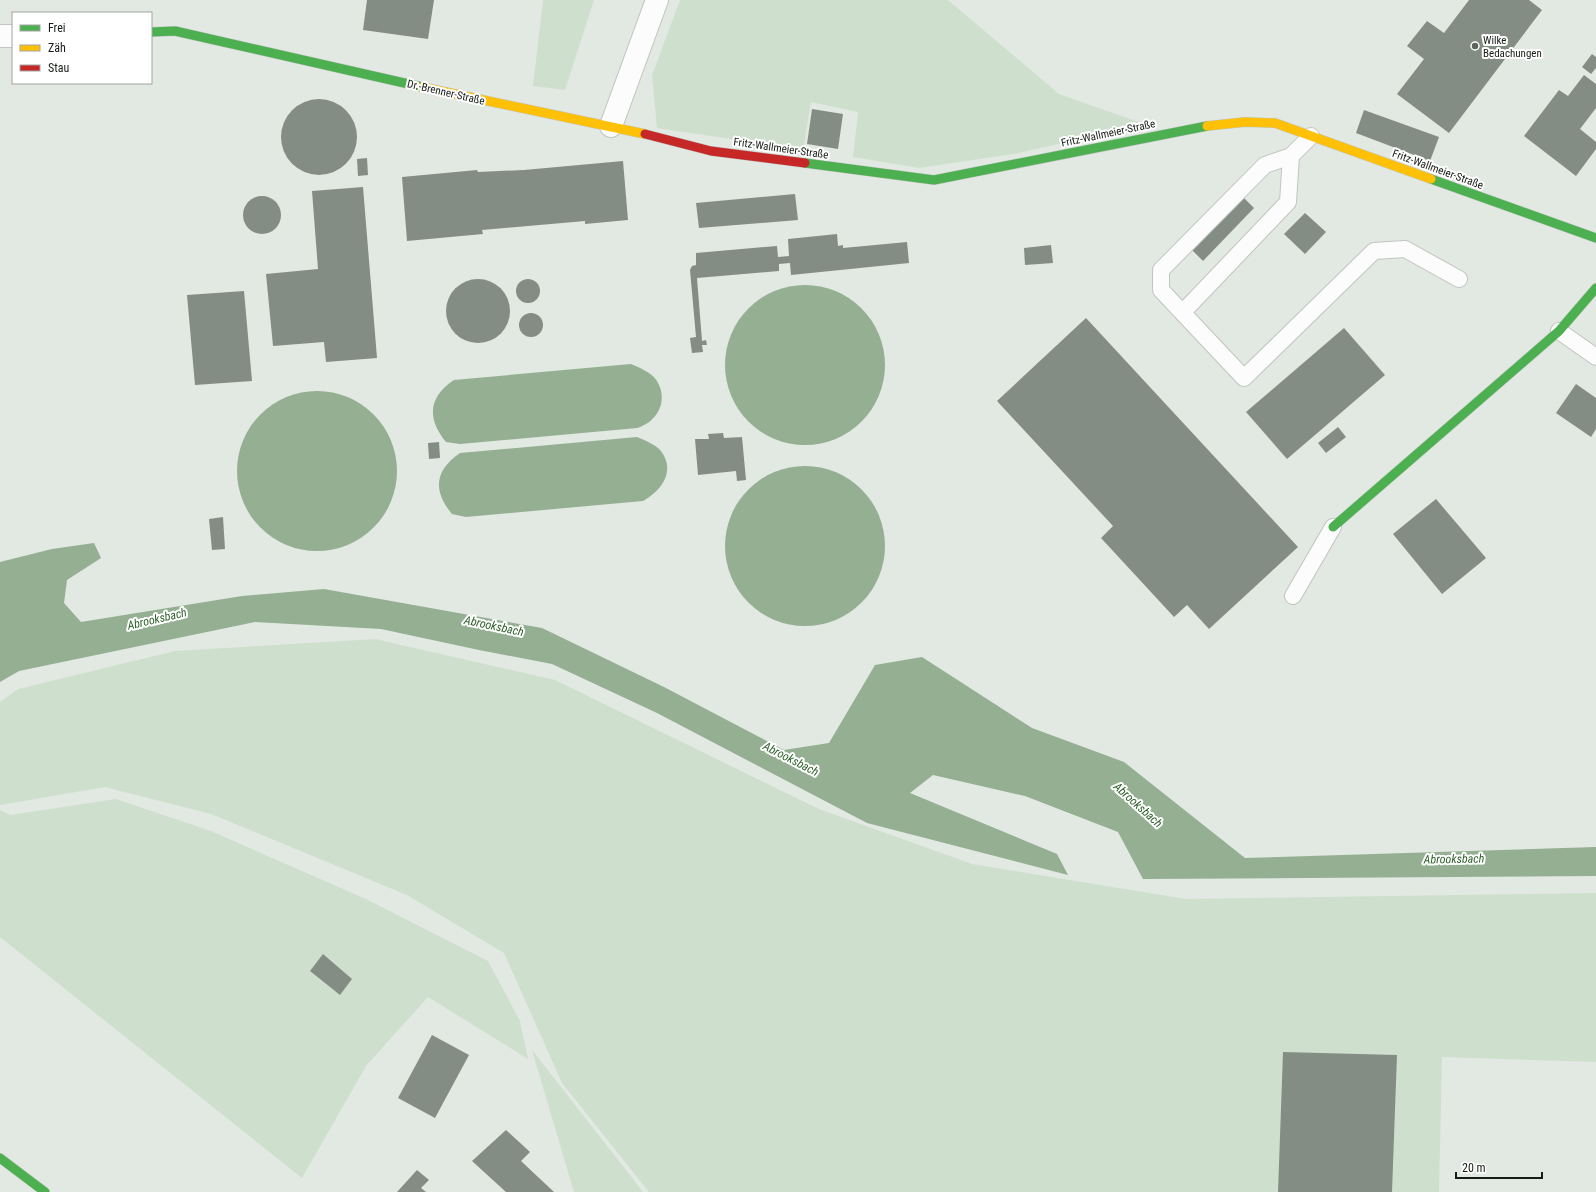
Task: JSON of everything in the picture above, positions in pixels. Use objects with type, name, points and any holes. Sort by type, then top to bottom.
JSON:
[{"type":"street","points":[[611,126],[657,0]]},
{"type":"street","name":"Dr.-Brenner-Straße","points":[[152,32],[175,31],[478,100],[611,126]]},
{"type":"street","points":[[0,36],[12,36]]},
{"type":"street","name":"Fritz-Wallmeier-Straße","points":[[611,126],[712,150],[934,180],[1202,126],[1245,122],[1275,123],[1596,238]]},
{"type":"street","points":[[1333,527],[1559,331],[1596,288]]},
{"type":"street","points":[[0,1158],[45,1192]]},
{"type":"lane","points":[[1311,136],[1291,156],[1265,165],[1161,270],[1161,290],[1244,378],[1374,251],[1404,249],[1459,279]]},
{"type":"lane","points":[[1183,312],[1288,202],[1291,156]]},
{"type":"lane","points":[[1559,331],[1596,357]]},
{"type":"lane","points":[[1293,596],[1333,527]]},
{"type":"shaded area","points":[[543,0],[594,0],[565,90],[533,86]]},
{"type":"shaded area","points":[[680,0],[948,0],[1059,94],[1144,124],[1019,153],[919,168],[853,157],[858,112],[811,102],[803,150],[657,128],[652,75]]},
{"type":"shaded area","points":[[375,639],[555,680],[819,809],[972,864],[1186,899],[1596,893],[1596,1062],[1442,1057],[1439,1192],[649,1192],[562,1083],[504,953],[407,895],[211,814],[105,787],[0,805],[0,702],[18,689],[175,651]]},
{"type":"shaded area","points":[[116,799],[211,831],[368,900],[488,961],[520,1021],[528,1059],[428,997],[366,1066],[302,1178],[0,937],[0,810],[10,815]]},
{"type":"shaded area","points":[[532,1050],[643,1192],[574,1192]]},
{"type":"water","points":[[805,285],[836,291],[856,303],[867,314],[879,334],[885,365],[879,396],[867,416],[856,427],[836,439],[805,445],[774,439],[754,427],[743,416],[731,396],[725,365],[731,334],[743,314],[754,303],[774,291]]},
{"type":"water","points":[[631,364],[655,378],[662,396],[659,410],[655,416],[644,425],[637,428],[460,444],[446,442],[433,417],[435,401],[445,387],[454,380]]},
{"type":"water","points":[[309,391],[325,391],[340,394],[355,400],[374,414],[388,433],[391,440],[396,455],[396,487],[391,502],[388,509],[374,528],[355,542],[340,548],[325,551],[309,551],[294,548],[279,542],[260,528],[255,522],[246,509],[240,494],[237,479],[237,463],[240,448],[246,433],[260,414],[266,409],[279,400],[294,394]]},
{"type":"water","points":[[637,437],[652,444],[661,451],[666,461],[667,469],[664,482],[655,493],[643,501],[466,517],[452,514],[446,506],[439,489],[441,474],[445,467],[460,453]]},
{"type":"water","points":[[805,466],[835,472],[856,484],[867,495],[879,516],[885,546],[879,576],[867,597],[856,608],[835,620],[805,626],[775,620],[754,608],[743,597],[731,576],[725,546],[731,516],[743,495],[754,484],[775,472]]},
{"type":"water","name":"Abrooksbach","points":[[94,543],[101,558],[67,580],[64,603],[81,622],[242,596],[324,589],[542,628],[664,687],[784,750],[829,743],[875,665],[922,657],[1032,728],[1124,762],[1245,858],[1596,847],[1596,876],[1143,879],[1118,832],[1025,796],[933,775],[910,793],[1057,854],[1068,875],[867,823],[657,713],[552,664],[381,629],[255,622],[19,671],[0,682],[0,562],[52,549]]},
{"type":"building","points":[[367,0],[434,0],[428,39],[363,30]]},
{"type":"building","name":"Wilke Bedachungen","points":[[1469,0],[1529,0],[1542,10],[1449,133],[1397,94],[1424,59],[1407,46],[1427,21],[1444,33]]},
{"type":"building","points":[[1592,54],[1596,57],[1596,68],[1591,74],[1582,67]]},
{"type":"building","points":[[1584,75],[1596,84],[1596,108],[1580,129],[1596,142],[1596,149],[1576,176],[1524,136],[1559,90],[1568,96]]},
{"type":"building","points":[[319,99],[333,102],[346,110],[354,123],[357,137],[354,151],[346,164],[333,172],[319,175],[305,172],[292,164],[284,151],[281,137],[284,123],[292,110],[305,102]]},
{"type":"building","points":[[812,109],[843,114],[838,149],[807,144]]},
{"type":"building","points":[[1364,110],[1439,137],[1430,161],[1356,133]]},
{"type":"building","points":[[367,158],[368,175],[358,176],[357,159]]},
{"type":"building","points":[[623,161],[628,220],[585,224],[585,221],[482,230],[483,234],[407,241],[402,177],[477,170],[478,172],[524,170]]},
{"type":"building","points":[[363,187],[377,358],[326,362],[324,342],[273,346],[266,274],[318,269],[312,191]]},
{"type":"building","points":[[795,194],[798,220],[699,228],[696,203]]},
{"type":"building","points":[[258,196],[266,196],[276,201],[280,208],[280,222],[276,229],[266,234],[258,234],[248,229],[246,226],[243,219],[243,211],[248,201],[251,199]]},
{"type":"building","points":[[1243,197],[1254,208],[1203,261],[1192,250]]},
{"type":"building","points":[[1305,213],[1326,232],[1305,254],[1284,234]]},
{"type":"building","points":[[837,234],[838,246],[843,245],[843,248],[907,242],[909,263],[791,275],[790,263],[779,264],[779,271],[697,278],[702,341],[706,340],[707,345],[702,345],[703,352],[692,353],[690,338],[696,337],[690,270],[692,266],[696,265],[696,253],[777,246],[778,257],[789,256],[788,239]]},
{"type":"building","points":[[1051,245],[1053,263],[1025,265],[1024,248]]},
{"type":"building","points":[[472,279],[484,279],[501,288],[508,299],[510,311],[508,323],[501,334],[484,343],[472,343],[460,338],[451,329],[446,317],[446,305],[451,293],[460,284]]},
{"type":"building","points":[[528,279],[533,280],[539,286],[539,296],[533,302],[528,303],[523,302],[517,296],[516,291],[517,286],[523,280]]},
{"type":"building","points":[[244,291],[252,381],[195,385],[187,295]]},
{"type":"building","points":[[531,313],[536,314],[542,320],[542,330],[536,336],[531,337],[526,336],[520,330],[519,325],[520,320],[526,314]]},
{"type":"building","points":[[1086,318],[1298,547],[1209,629],[1187,605],[1174,617],[1101,538],[1113,526],[997,401]]},
{"type":"building","points":[[1344,328],[1385,375],[1287,459],[1246,412]]},
{"type":"building","points":[[1576,384],[1596,398],[1596,429],[1591,437],[1556,413]]},
{"type":"building","points":[[1338,427],[1346,437],[1326,453],[1318,443]]},
{"type":"building","points":[[723,433],[724,438],[742,437],[746,480],[737,481],[736,471],[698,475],[695,439],[709,439],[708,434]]},
{"type":"building","points":[[439,442],[440,458],[429,459],[428,443]]},
{"type":"building","points":[[1436,499],[1486,558],[1442,594],[1393,534]]},
{"type":"building","points":[[223,517],[225,549],[212,550],[209,519]]},
{"type":"building","points":[[323,954],[352,979],[340,995],[310,971]]},
{"type":"building","points":[[432,1035],[469,1055],[435,1118],[398,1098]]},
{"type":"building","points":[[1283,1052],[1397,1055],[1392,1192],[1278,1192]]},
{"type":"building","points":[[506,1130],[530,1152],[521,1161],[554,1192],[506,1192],[472,1161]]},
{"type":"building","points":[[417,1170],[429,1180],[421,1188],[426,1192],[397,1192]]},
{"type":"traffic: fast","points":[[152,32],[175,31],[422,87]]},
{"type":"traffic: fast","points":[[805,163],[934,180],[1207,126]]},
{"type":"traffic: fast","points":[[1431,179],[1596,238]]},
{"type":"traffic: fast","points":[[1333,527],[1559,331],[1596,288]]},
{"type":"traffic: fast","points":[[0,1158],[45,1192]]},
{"type":"traffic: slow","points":[[422,87],[645,134]]},
{"type":"traffic: slow","points":[[1207,126],[1245,122],[1275,123],[1431,179]]},
{"type":"traffic: jam","points":[[645,134],[711,151],[805,163]]},
{"type":"place","name":"Wilke Bedachungen","points":[[1475,46]]}]
